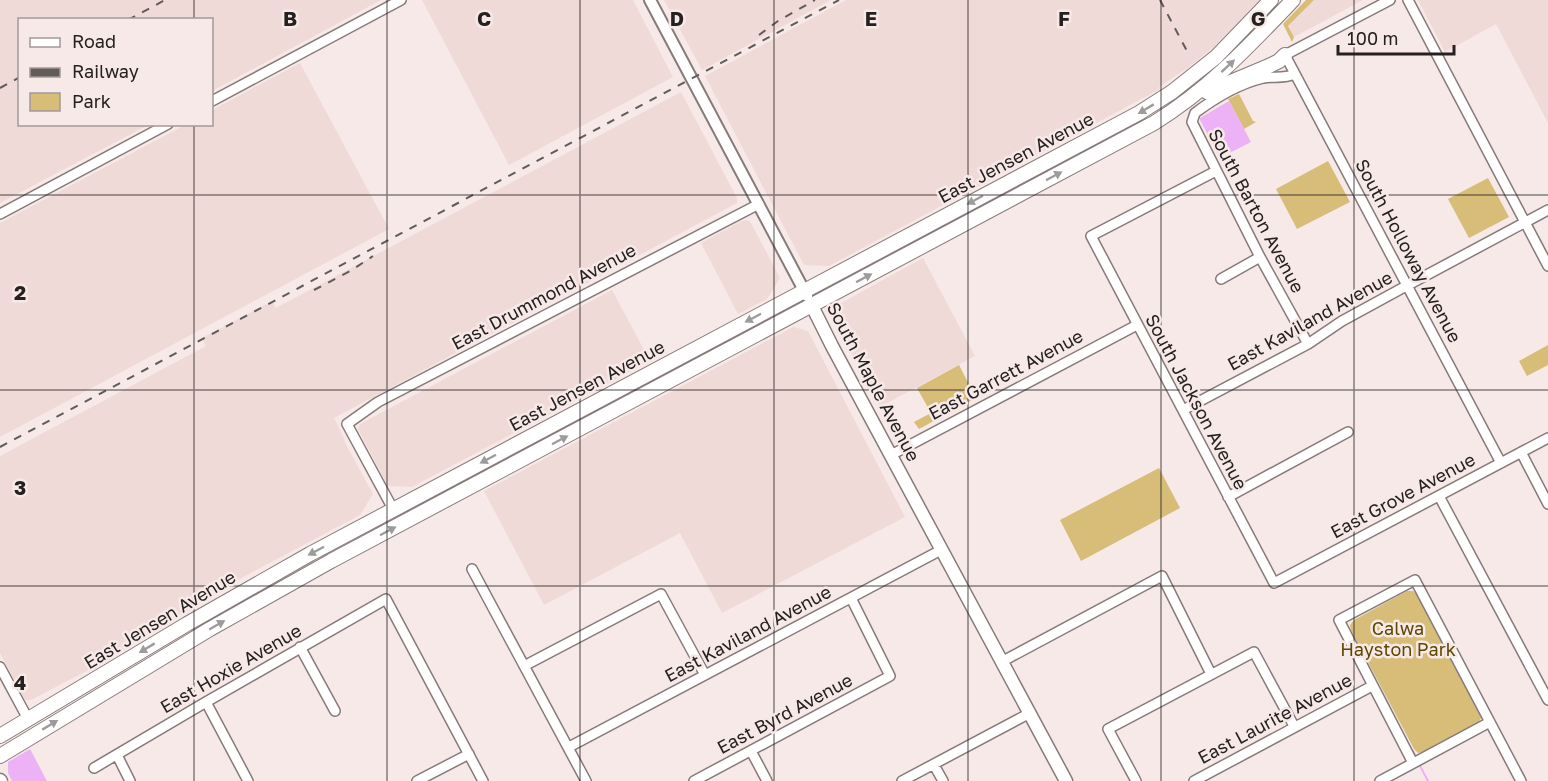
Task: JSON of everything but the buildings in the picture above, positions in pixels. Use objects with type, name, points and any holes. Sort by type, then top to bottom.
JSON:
[{"type":"main road","name":"East Jensen Avenue","points":[[0,736],[197,618],[310,554],[1139,113],[1172,92],[1216,57],[1271,0]]},
{"type":"main road","points":[[1183,103],[1234,62],[1293,0]]},
{"type":"main road","points":[[1183,103],[1269,66],[1285,55]]},
{"type":"main road","name":"East Jensen Avenue","points":[[0,756],[270,595],[1136,133],[1183,103]]},
{"type":"main road","name":"South Maple Avenue","points":[[812,306],[1066,781]]},
{"type":"street","points":[[213,100],[401,0]]},
{"type":"street","name":"South Maple Avenue","points":[[650,0],[812,306]]},
{"type":"street","points":[[1285,55],[1390,0]]},
{"type":"street","points":[[1408,0],[1548,266]]},
{"type":"street","name":"South Holloway Avenue","points":[[1285,55],[1501,463]]},
{"type":"street","name":"South Barton Avenue","points":[[1295,74],[1284,78],[1267,77],[1241,86],[1221,96],[1195,113],[1192,118],[1193,126],[1260,257],[1308,344]]},
{"type":"street","points":[[0,214],[164,126]]},
{"type":"street","name":"South Jackson Avenue","points":[[1216,171],[1091,236],[1274,583]]},
{"type":"street","name":"East Drummond Avenue","points":[[393,509],[348,424],[378,402],[759,204]]},
{"type":"street","name":"East Kaviland Avenue","points":[[1183,410],[1308,344],[1342,321],[1548,210]]},
{"type":"street","points":[[1221,279],[1260,257]]},
{"type":"street","name":"East Garrett Avenue","points":[[891,455],[1137,325]]},
{"type":"street","points":[[1228,497],[1348,432]]},
{"type":"street","name":"East Grove Avenue","points":[[1274,583],[1548,438]]},
{"type":"street","points":[[1521,452],[1548,504]]},
{"type":"street","points":[[1439,496],[1548,700]]},
{"type":"street","name":"East Kaviland Avenue","points":[[569,747],[941,550]]},
{"type":"street","points":[[472,569],[586,781]]},
{"type":"street","points":[[1003,661],[1162,576],[1211,674]]},
{"type":"street","points":[[1413,763],[1339,620],[1415,580],[1521,781]]},
{"type":"street","points":[[524,666],[661,594],[705,675]]},
{"type":"street","name":"East Byrd Avenue","points":[[694,781],[890,676],[851,598]]},
{"type":"street","name":"East Hoxie Avenue","points":[[94,768],[386,599],[469,754]]},
{"type":"street","points":[[300,647],[334,711]]},
{"type":"street","points":[[1136,781],[1108,729],[1254,652],[1294,726]]},
{"type":"street","points":[[0,667],[28,720]]},
{"type":"street","name":"East Laurite Avenue","points":[[1194,781],[1372,686]]},
{"type":"street","points":[[206,702],[248,781]]},
{"type":"street","points":[[902,781],[1030,713]]},
{"type":"street","points":[[1380,781],[1490,722]]},
{"type":"street","points":[[751,751],[767,781]]},
{"type":"street","points":[[417,781],[469,754],[483,781]]},
{"type":"street","points":[[117,755],[130,781]]},
{"type":"street","points":[[934,765],[943,781]]},
{"type":"shaded area","points":[[0,0],[381,0],[213,90],[213,18],[18,18],[18,126],[146,126],[0,203]]},
{"type":"shaded area","points":[[422,0],[633,0],[673,77],[509,165]]},
{"type":"shaded area","points":[[664,0],[831,0],[702,70]]},
{"type":"shaded area","points":[[846,0],[1261,0],[1214,47],[1159,87],[1160,89],[829,266],[804,265],[705,76]]},
{"type":"shaded area","points":[[1314,0],[1363,0],[1294,37],[1288,26]]},
{"type":"shaded area","points":[[1418,0],[1548,0],[1548,123],[1496,24],[1445,52]]},
{"type":"shaded area","points":[[300,63],[389,229],[0,437],[0,223],[183,126],[213,126],[213,109]]},
{"type":"shaded area","points":[[681,92],[737,198],[737,203],[334,418],[373,494],[360,515],[245,576],[96,666],[31,700],[25,700],[0,653],[0,456],[206,346],[202,338],[272,301],[276,308]]},
{"type":"shaded area","points":[[1229,101],[1251,142],[1220,158],[1200,118]]},
{"type":"shaded area","points":[[747,220],[751,223],[780,278],[767,299],[738,314],[701,243]]},
{"type":"shaded area","points":[[923,258],[975,356],[880,407],[831,315],[834,307]]},
{"type":"shaded area","points":[[612,290],[650,361],[412,487],[388,486],[358,429],[360,424]]},
{"type":"shaded area","points":[[793,327],[808,331],[905,517],[722,613],[680,533],[544,605],[484,491]]},
{"type":"shaded area","points":[[30,749],[47,781],[12,781],[8,773],[8,762]]},
{"type":"green space","points":[[1306,0],[1314,0],[1288,26],[1294,37],[1292,42],[1283,24]]},
{"type":"green space","points":[[1239,94],[1253,121],[1256,122],[1244,129],[1228,99]]},
{"type":"green space","points":[[1328,161],[1350,202],[1297,229],[1276,189]]},
{"type":"green space","points":[[1488,178],[1509,217],[1469,238],[1448,199]]},
{"type":"green space","points":[[1548,345],[1548,365],[1527,376],[1519,361]]},
{"type":"green space","points":[[959,365],[976,398],[919,429],[914,422],[931,413],[917,388]]},
{"type":"green space","points":[[1159,468],[1180,508],[1081,561],[1060,520]]},
{"type":"green space","name":"Calwa Hayston Park","points":[[1407,591],[1413,591],[1418,595],[1481,718],[1479,722],[1418,753],[1350,625],[1354,620]]},
{"type":"waterway","points":[[1413,751],[1416,757]]},
{"type":"waterway","points":[[1418,762],[1428,781]]},
{"type":"railway","points":[[132,18],[165,0]]},
{"type":"railway","points":[[759,35],[778,21],[815,0]]},
{"type":"railway","points":[[0,447],[839,0]]},
{"type":"railway","points":[[1160,0],[1187,51]]},
{"type":"railway","points":[[0,88],[18,78]]},
{"type":"railway","points":[[314,290],[373,256]]}]
